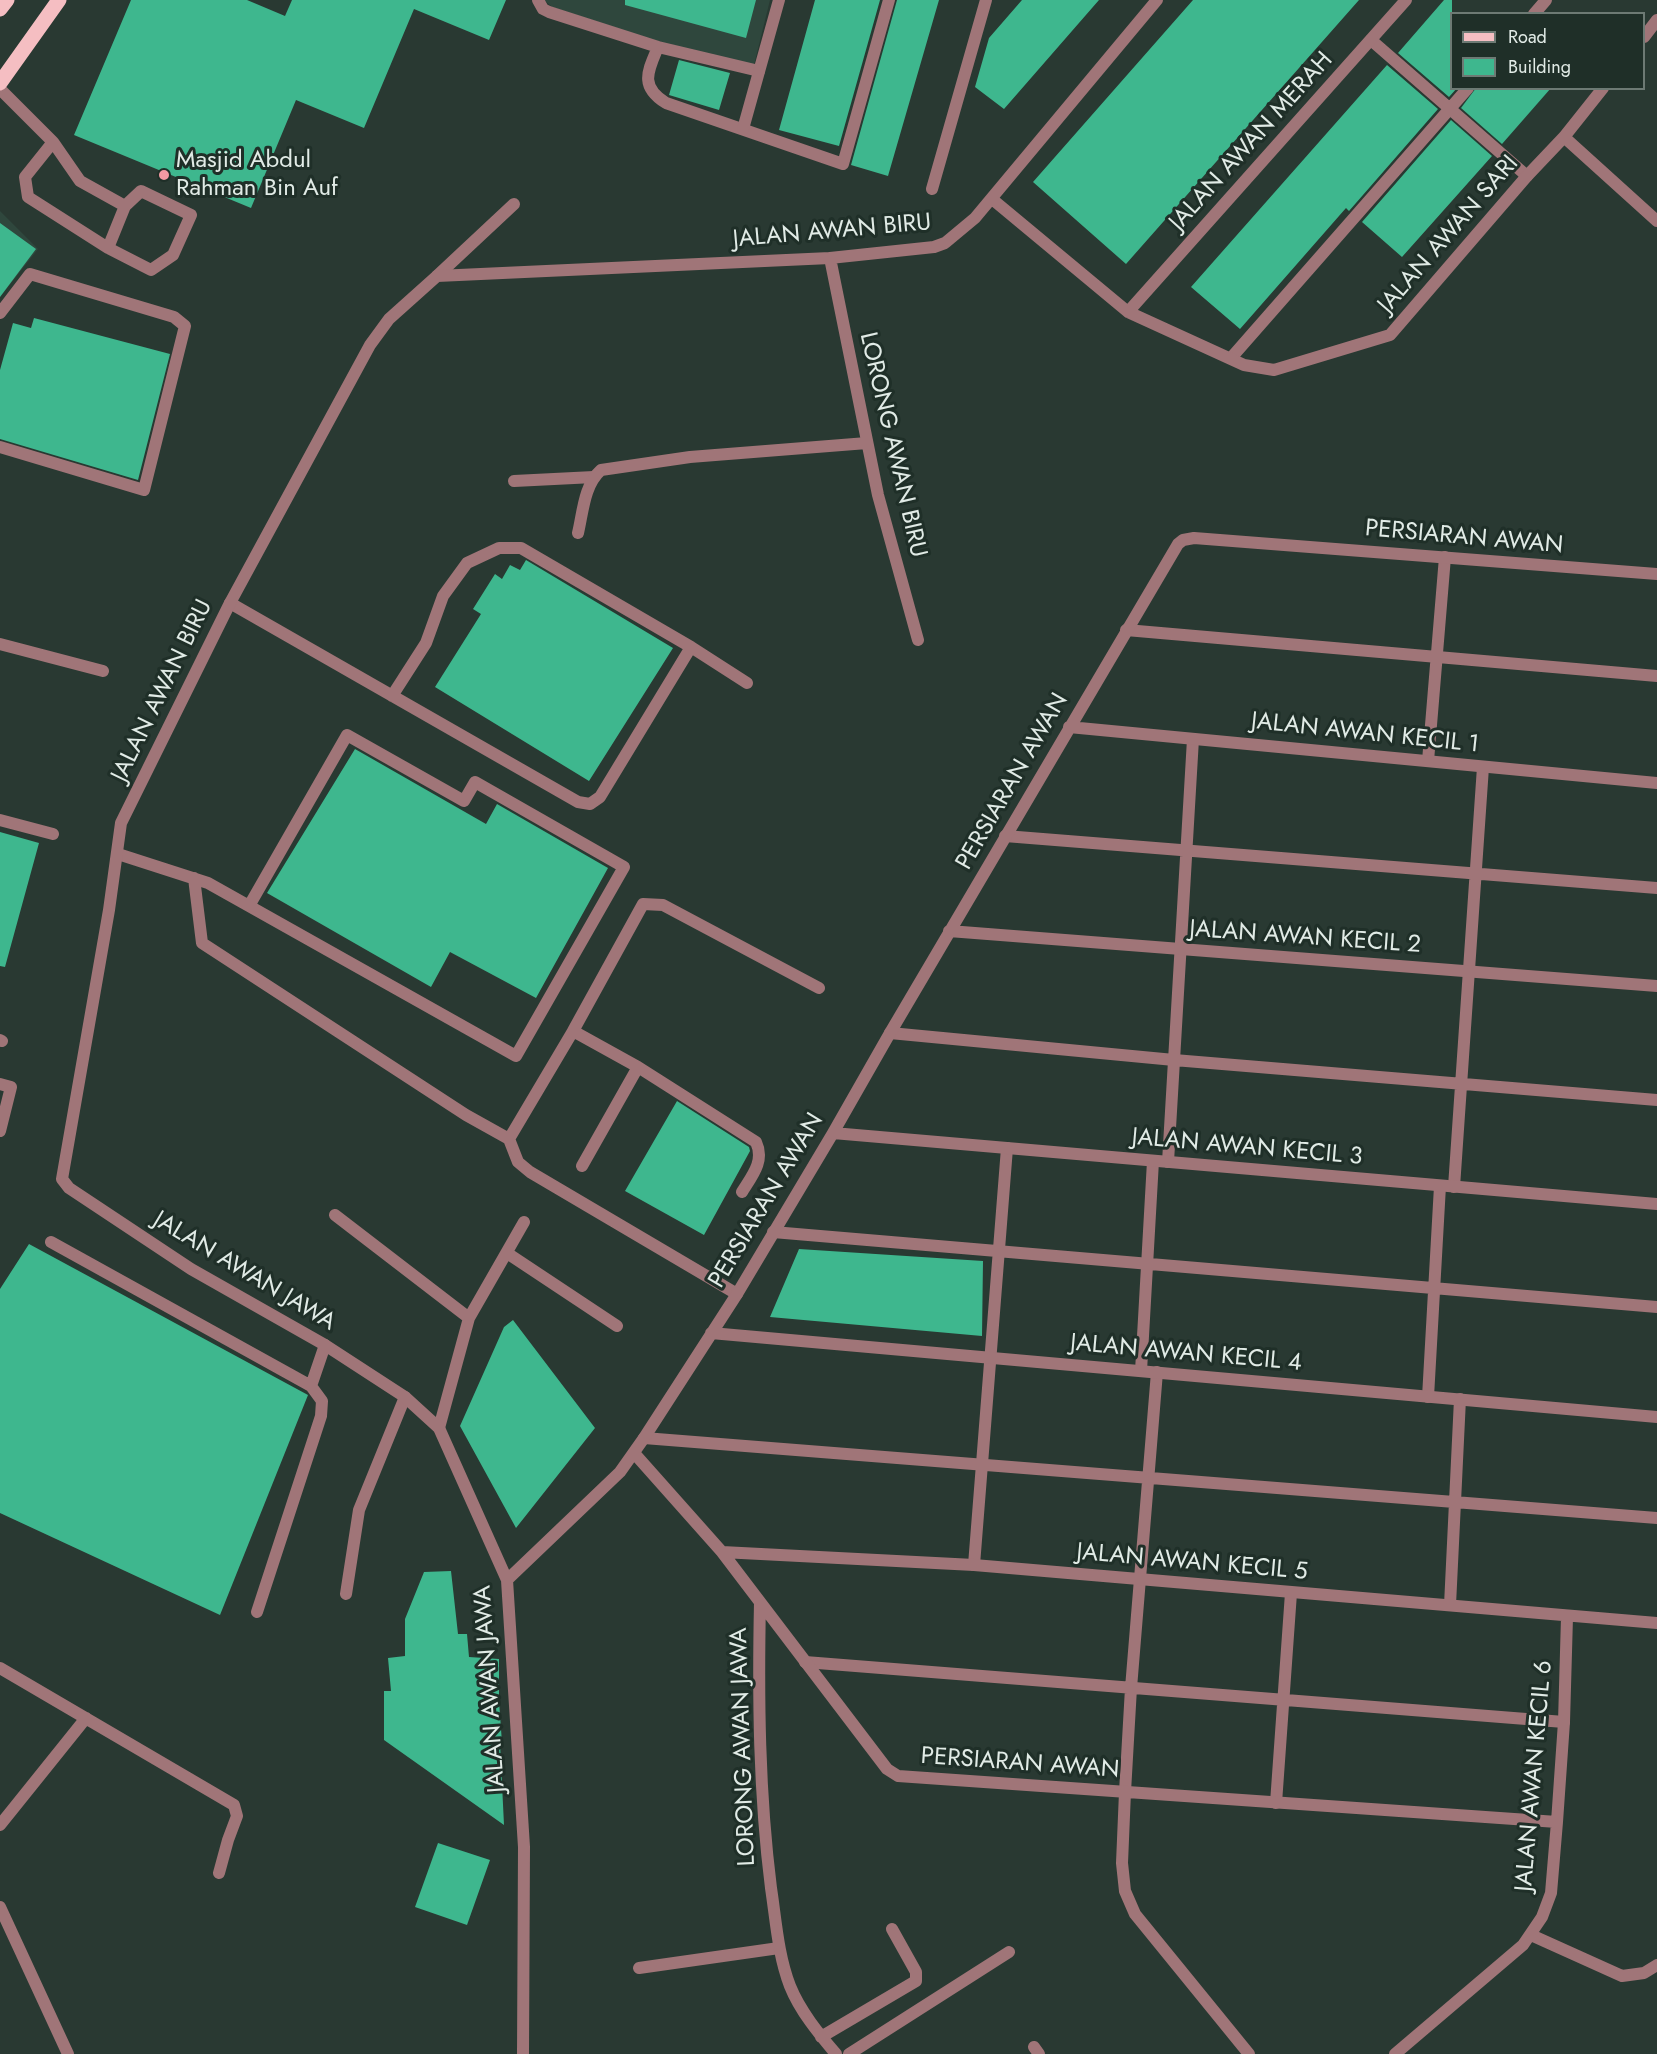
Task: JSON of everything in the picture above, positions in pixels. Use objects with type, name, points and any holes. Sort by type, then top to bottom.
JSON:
[{"type":"main road","points":[[0,9],[7,0]]},
{"type":"main road","points":[[0,83],[59,0]]},
{"type":"street","points":[[538,0],[543,9],[549,12],[658,47],[759,71]]},
{"type":"street","points":[[743,129],[778,0]]},
{"type":"street","points":[[658,47],[648,70],[647,81],[653,93],[666,103],[843,164],[889,0]]},
{"type":"street","points":[[932,189],[986,0]]},
{"type":"street","name":"JALAN AWAN BIRU","points":[[437,276],[830,258],[938,246],[975,218],[992,199],[1157,0]]},
{"type":"street","name":"JALAN AWAN MERAH","points":[[1128,312],[1406,0]]},
{"type":"street","points":[[1536,12],[1546,0]]},
{"type":"street","points":[[1645,36],[1657,20]]},
{"type":"street","points":[[1371,40],[1527,176]]},
{"type":"street","points":[[0,89],[53,142],[80,181],[125,206]]},
{"type":"street","points":[[1231,358],[1466,90]]},
{"type":"street","name":"JALAN AWAN SARI","points":[[992,199],[1128,312],[1244,365],[1274,370],[1390,335],[1527,176],[1564,137],[1601,90]]},
{"type":"street","points":[[1564,137],[1657,221]]},
{"type":"street","points":[[53,142],[25,177],[28,197],[108,248],[151,270],[173,255],[191,215],[141,191],[125,206],[108,248]]},
{"type":"street","name":"JALAN AWAN BIRU","points":[[62,1179],[122,820],[230,603],[370,345],[390,319],[514,204]]},
{"type":"street","name":"LORONG AWAN BIRU","points":[[830,258],[878,495],[918,640]]},
{"type":"street","points":[[0,313],[30,274],[174,317],[184,326],[144,490],[0,447]]},
{"type":"street","points":[[579,533],[589,485],[601,470],[690,456],[867,443]]},
{"type":"street","points":[[513,481],[594,477]]},
{"type":"street","name":"PERSIARAN AWAN","points":[[507,1580],[620,1472],[644,1438],[737,1294],[1174,548],[1183,540],[1189,538],[1657,574]]},
{"type":"street","points":[[392,696],[426,643],[443,597],[467,563],[499,548],[521,548],[747,682]]},
{"type":"street","points":[[1428,761],[1445,557]]},
{"type":"street","points":[[230,603],[579,802],[590,804],[600,797],[691,647]]},
{"type":"street","points":[[1126,630],[1657,676]]},
{"type":"street","points":[[0,644],[103,671]]},
{"type":"street","name":"JALAN AWAN KECIL 1","points":[[1069,727],[1657,783]]},
{"type":"street","points":[[118,854],[208,883],[516,1056],[624,867],[475,782],[464,801],[347,735],[249,906]]},
{"type":"street","points":[[1168,1162],[1193,738]]},
{"type":"street","points":[[1454,1187],[1483,766]]},
{"type":"street","points":[[0,820],[53,834]]},
{"type":"street","points":[[1005,836],[1657,888]]},
{"type":"street","points":[[194,878],[202,943],[466,1114],[509,1139],[518,1162],[530,1172],[737,1294]]},
{"type":"street","points":[[509,1139],[573,1031],[643,904],[663,905],[819,988]]},
{"type":"street","name":"JALAN AWAN KECIL 2","points":[[949,931],[1657,986]]},
{"type":"street","points":[[573,1031],[638,1067],[756,1142],[760,1158],[742,1192]]},
{"type":"street","points":[[890,1033],[1174,1060],[1657,1100]]},
{"type":"street","points":[[582,1166],[638,1067]]},
{"type":"street","points":[[0,1084],[11,1087],[0,1131]]},
{"type":"street","name":"JALAN AWAN KECIL 3","points":[[833,1133],[1657,1204]]},
{"type":"street","points":[[974,1565],[1007,1148]]},
{"type":"street","points":[[1141,1371],[1154,1161]]},
{"type":"street","name":"JALAN AWAN JAWA","points":[[62,1179],[69,1188],[191,1269],[325,1345],[405,1397],[439,1428],[507,1580],[524,1847],[523,2054]]},
{"type":"street","points":[[1428,1396],[1440,1186]]},
{"type":"street","points":[[335,1215],[469,1318]]},
{"type":"street","points":[[439,1428],[469,1318],[524,1222]]},
{"type":"street","points":[[773,1232],[1657,1307]]},
{"type":"street","points":[[51,1242],[311,1386],[322,1401],[321,1416],[257,1612]]},
{"type":"street","points":[[507,1253],[617,1326]]},
{"type":"street","name":"JALAN AWAN KECIL 4","points":[[711,1333],[1657,1417]]},
{"type":"street","points":[[311,1386],[325,1345]]},
{"type":"street","points":[[1157,1372],[1131,1688],[1122,1863],[1125,1891],[1135,1914],[1249,2054]]},
{"type":"street","points":[[346,1594],[358,1510],[405,1397]]},
{"type":"street","points":[[1450,1605],[1460,1399]]},
{"type":"street","points":[[644,1438],[1657,1518]]},
{"type":"street","name":"PERSIARAN AWAN","points":[[634,1453],[722,1552],[887,1769],[898,1776],[1557,1822]]},
{"type":"street","name":"JALAN AWAN KECIL 5","points":[[722,1552],[974,1565],[1657,1623]]},
{"type":"street","points":[[1276,1803],[1291,1593]]},
{"type":"street","name":"LORONG AWAN JAWA","points":[[760,1602],[758,1693],[763,1808],[779,1948],[791,1988],[821,2037],[836,2054]]},
{"type":"street","name":"JALAN AWAN KECIL 6","points":[[1395,2054],[1523,1945],[1542,1917],[1551,1893],[1557,1822],[1564,1722],[1567,1617]]},
{"type":"street","points":[[805,1662],[1564,1722]]},
{"type":"street","points":[[0,1668],[234,1805],[237,1816],[219,1873]]},
{"type":"street","points":[[0,1825],[86,1718]]},
{"type":"street","points":[[0,1907],[68,2054]]},
{"type":"street","points":[[821,2037],[916,1981],[916,1972],[891,1929]]},
{"type":"street","points":[[1531,1935],[1623,1976],[1644,1973],[1657,1965]]},
{"type":"street","points":[[639,1968],[779,1948]]},
{"type":"street","points":[[849,2054],[1009,1952]]},
{"type":"shaded area","points":[[544,0],[770,0],[754,65],[659,42],[552,7]]},
{"type":"shaded area","points":[[0,211],[38,249],[0,297]]},
{"type":"building","points":[[131,0],[247,0],[285,16],[292,0],[506,0],[489,40],[414,9],[364,128],[296,100],[251,208],[74,135]]},
{"type":"building","points":[[625,0],[756,0],[746,38],[625,5]]},
{"type":"building","points":[[815,0],[880,0],[839,146],[779,130]]},
{"type":"building","points":[[897,0],[939,0],[888,176],[851,165]]},
{"type":"building","points":[[1022,0],[1099,0],[1004,109],[975,87],[989,38]]},
{"type":"building","points":[[1193,0],[1359,0],[1126,264],[1033,182]]},
{"type":"building","points":[[1444,0],[1452,0],[1450,90],[1455,90],[1449,97],[1398,53]]},
{"type":"building","points":[[679,60],[730,73],[719,110],[669,95]]},
{"type":"building","points":[[1387,65],[1438,109],[1349,211],[1346,208],[1240,329],[1191,287]]},
{"type":"building","points":[[1474,90],[1549,90],[1502,144],[1461,108]]},
{"type":"building","points":[[1451,120],[1492,156],[1402,257],[1362,222]]},
{"type":"building","points":[[0,223],[36,249],[0,297]]},
{"type":"building","points":[[34,318],[170,354],[138,480],[0,439],[0,370],[13,323],[31,328]]},
{"type":"building","points":[[526,560],[673,648],[589,781],[435,687],[481,614],[473,609],[495,574],[502,579],[510,565],[520,570]]},
{"type":"building","points":[[355,749],[486,824],[497,804],[608,868],[536,998],[450,952],[431,987],[267,893]]},
{"type":"building","points":[[0,832],[39,843],[5,967],[0,966]]},
{"type":"building","points":[[677,1101],[749,1147],[750,1151],[704,1235],[625,1191]]},
{"type":"building","points":[[29,1244],[308,1395],[220,1615],[0,1513],[0,1289]]},
{"type":"building","points":[[799,1249],[983,1261],[982,1336],[770,1317]]},
{"type":"building","points":[[513,1320],[595,1428],[516,1528],[460,1426],[504,1327]]},
{"type":"building","points":[[451,1571],[458,1634],[467,1634],[469,1657],[499,1659],[504,1825],[384,1740],[384,1691],[391,1691],[388,1658],[405,1656],[405,1619],[424,1572]]},
{"type":"building","points":[[438,1843],[490,1860],[467,1925],[415,1907]]},
{"type":"place","name":"Masjid Abdul Rahman Bin Auf","points":[[164,175]]}]
